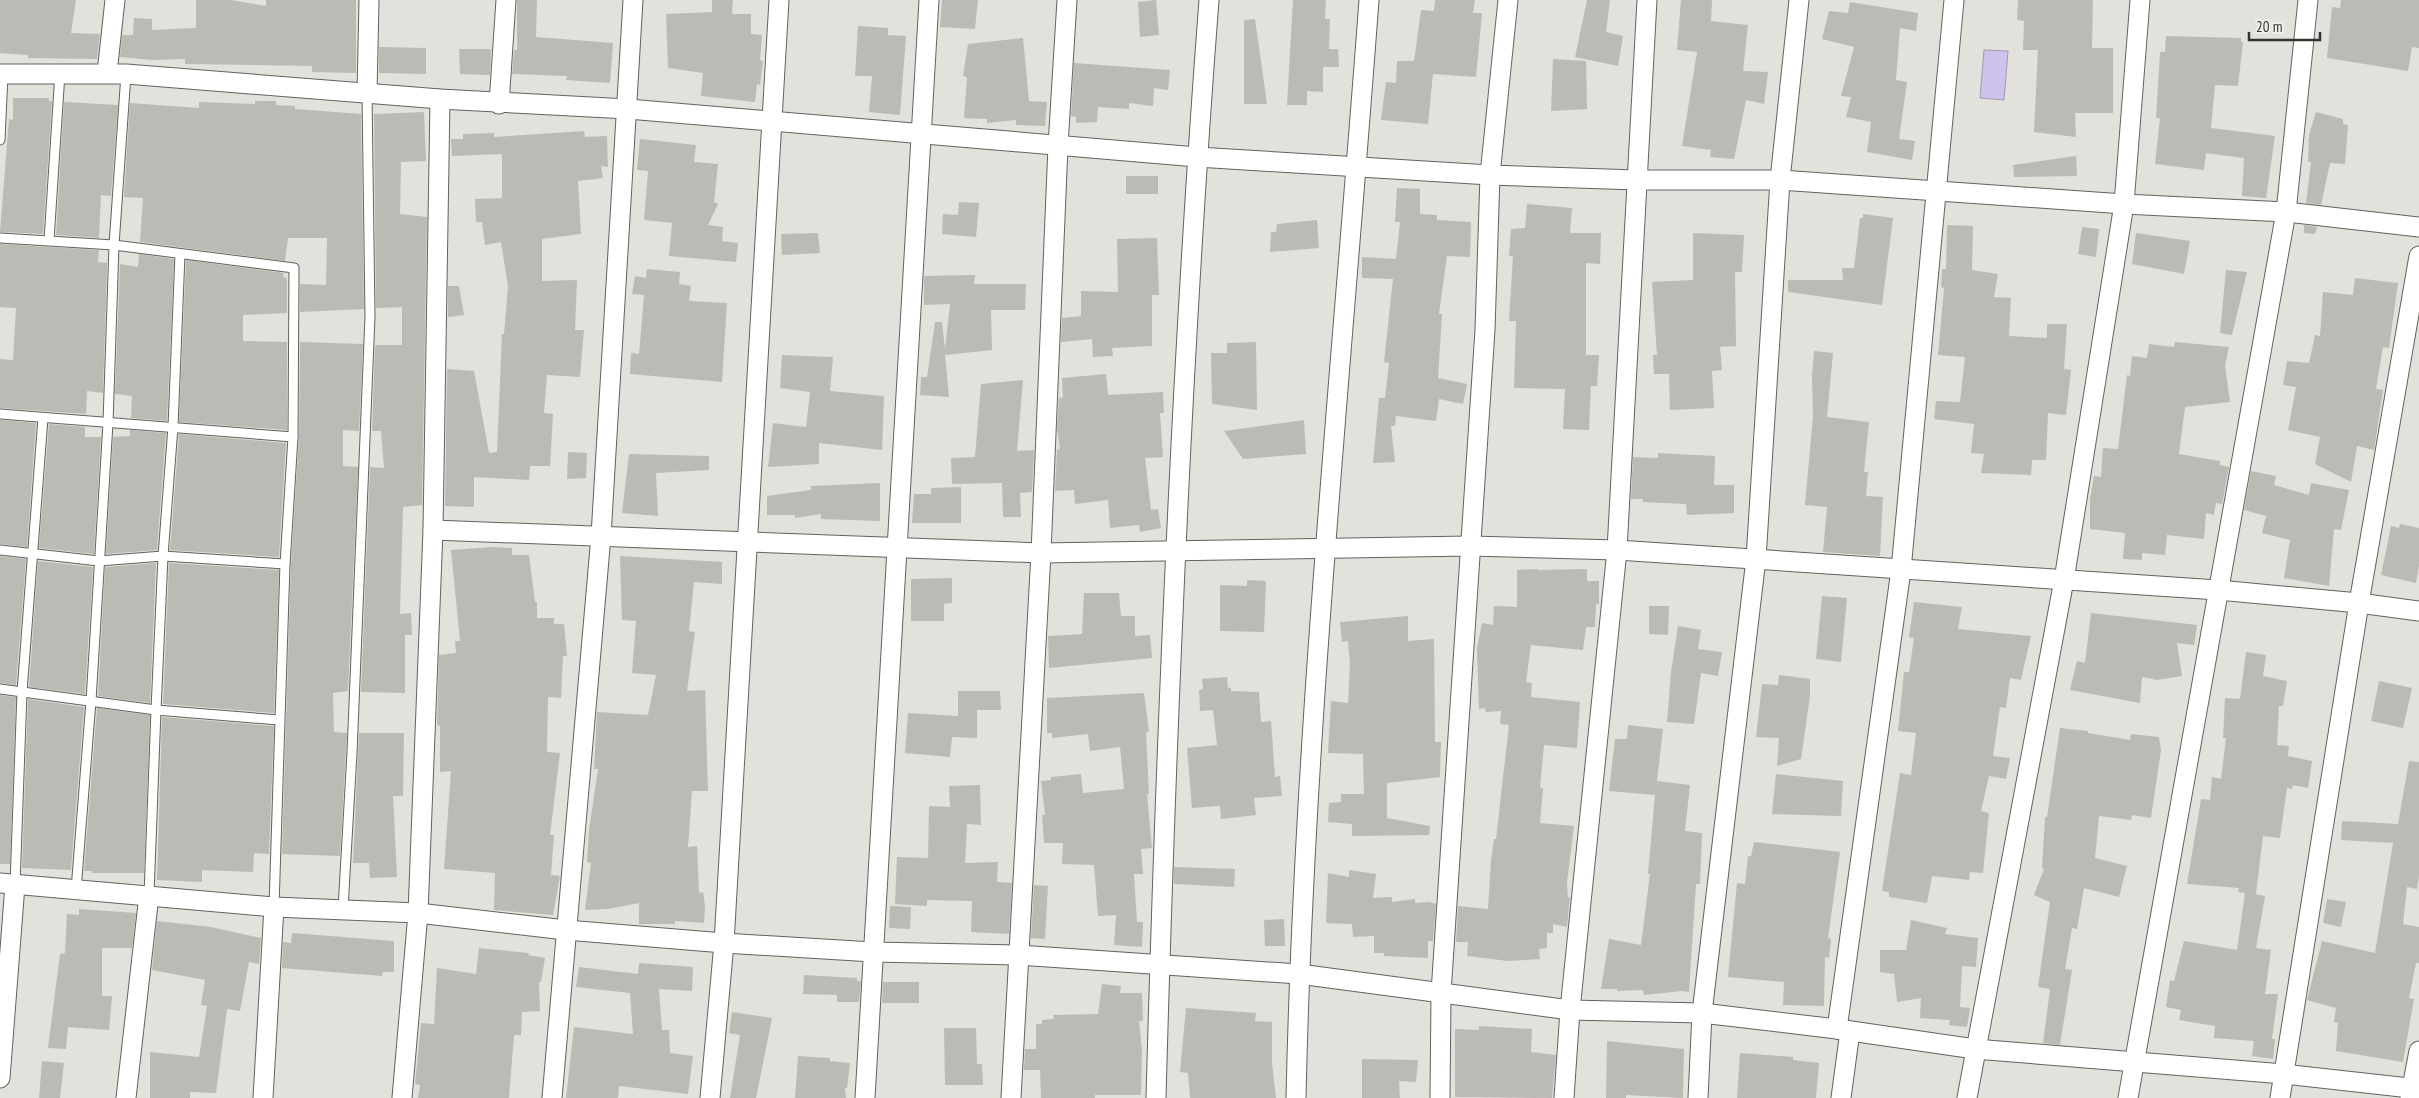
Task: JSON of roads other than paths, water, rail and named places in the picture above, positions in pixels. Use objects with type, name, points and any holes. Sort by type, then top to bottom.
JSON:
[{"type":"street","points":[[107,73],[115,0]]},
{"type":"street","points":[[368,92],[369,0]]},
{"type":"street","points":[[499,104],[506,0]]},
{"type":"street","points":[[552,1098],[601,536],[628,109],[633,0]]},
{"type":"street","points":[[710,1098],[724,943],[779,0]]},
{"type":"street","points":[[865,1098],[929,0]]},
{"type":"street","points":[[1011,1098],[1041,553],[1058,146],[1067,0]]},
{"type":"street","points":[[1156,1098],[1176,551],[1197,157],[1209,0]]},
{"type":"street","points":[[1296,1098],[1299,974],[1325,548],[1369,0]]},
{"type":"street","points":[[1440,1098],[1441,993],[1485,330],[1490,175],[1508,0]]},
{"type":"street","points":[[1564,1098],[1570,1010],[1617,550],[1647,0]]},
{"type":"street","points":[[1698,1098],[1702,1014],[1756,559],[1780,180],[1799,0]]},
{"type":"street","points":[[1841,1098],[1844,1030],[1901,570],[1954,0]]},
{"type":"street","points":[[1967,1098],[2064,580],[2124,204],[2140,0]]},
{"type":"street","points":[[2128,1098],[2286,212],[2308,0]]},
{"type":"street","points":[[2,74],[60,72],[126,74],[368,92],[440,100],[628,109],[1197,157],[1490,175],[1637,180],[1780,180],[1935,189],[2124,204],[2286,212],[2419,226]]},
{"type":"street","points":[[402,1098],[418,913],[433,530],[440,100]]},
{"type":"street","points":[[2280,1098],[2359,603],[2419,256]]},
{"type":"street","points":[[433,530],[1041,553],[1470,546],[1617,550],[2218,590],[2359,603],[2419,612]]},
{"type":"street","points":[[0,1078],[8,884],[274,907],[343,908],[418,913],[566,930],[724,943],[873,952],[1018,955],[1299,974],[1570,1010],[1702,1014],[1844,1030],[1975,1049],[2134,1064],[2284,1074],[2414,1092],[2419,1051]]},
{"type":"street","points":[[126,1098],[148,895]]},
{"type":"street","points":[[263,1098],[274,907]]},
{"type":"lane","points":[[48,240],[60,72]]},
{"type":"lane","points":[[0,140],[2,74]]},
{"type":"lane","points":[[76,890],[91,701],[108,423],[114,245],[126,74]]},
{"type":"lane","points":[[343,908],[352,753],[370,316],[368,92]]},
{"type":"lane","points":[[0,238],[114,245],[294,268],[292,436],[279,720],[274,907]]},
{"type":"lane","points":[[148,895],[163,556],[173,427],[180,254]]},
{"type":"lane","points":[[0,414],[292,436]]},
{"type":"lane","points":[[8,884],[42,418]]},
{"type":"lane","points":[[0,550],[99,561],[163,556],[285,564]]},
{"type":"lane","points":[[0,689],[156,710],[279,720]]}]
